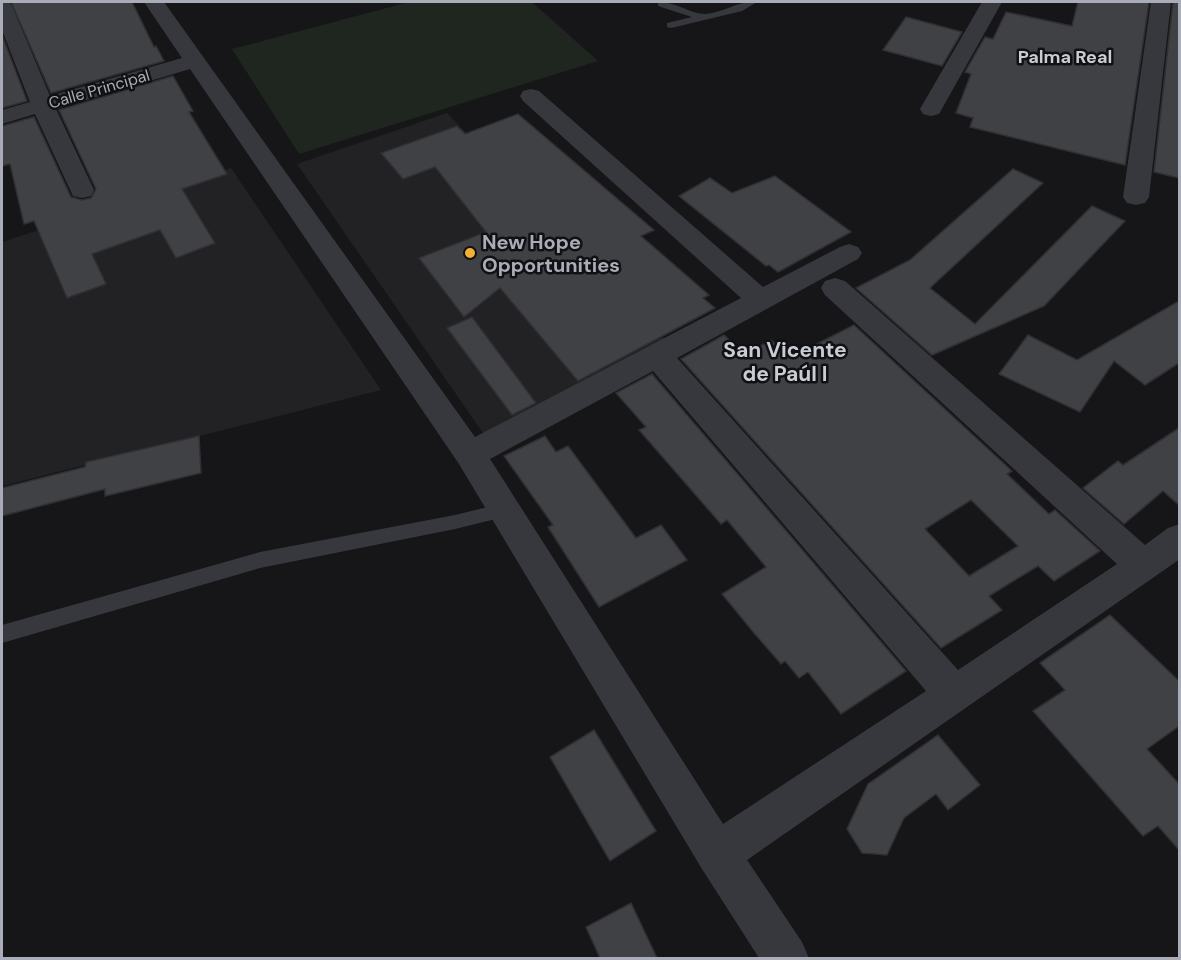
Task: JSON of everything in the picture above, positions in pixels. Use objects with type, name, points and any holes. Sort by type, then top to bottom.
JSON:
[{"type":"street","points":[[154,2],[470,454],[717,854],[786,958]]},
{"type":"street","points":[[931,109],[992,2]]},
{"type":"street","points":[[1136,197],[1161,2]]},
{"type":"street","points":[[2,6],[43,106],[82,190]]},
{"type":"street","name":"Calle Principal","points":[[2,117],[196,61]]},
{"type":"street","points":[[531,96],[760,300]]},
{"type":"street","points":[[470,454],[849,253]]},
{"type":"street","points":[[835,288],[1144,566]]},
{"type":"street","points":[[657,355],[954,694]]},
{"type":"street","points":[[717,854],[1144,566],[1179,539]]},
{"type":"lane","points":[[671,25],[738,9],[752,2]]},
{"type":"lane","points":[[662,4],[704,17]]},
{"type":"lane","points":[[2,634],[260,560],[455,522],[504,510]]},
{"type":"shaded area","points":[[409,2],[532,2],[598,61],[299,154],[232,49]]},
{"type":"shaded area","name":"New Hope Opportunities","points":[[447,113],[667,342],[485,436],[297,164]]},
{"type":"shaded area","points":[[231,168],[381,390],[2,486],[2,242]]},
{"type":"building","points":[[11,2],[132,2],[154,47],[156,46],[164,61],[51,93]]},
{"type":"building","points":[[1078,2],[1149,2],[1125,165],[970,127],[973,118],[956,113],[971,74],[965,72],[985,37],[993,39],[1006,12],[1072,26]]},
{"type":"building","points":[[1173,2],[1179,2],[1179,178],[1154,172]]},
{"type":"building","points":[[906,17],[962,32],[942,66],[883,50]]},
{"type":"building","points":[[2,35],[27,101],[2,108]]},
{"type":"building","points":[[173,76],[193,111],[189,112],[227,174],[182,189],[215,243],[176,258],[160,230],[92,254],[106,284],[67,298],[34,221],[24,224],[10,164],[2,166],[2,126],[34,117],[71,197],[82,200],[91,198],[96,189],[59,110]]},
{"type":"building","points":[[518,114],[654,230],[641,236],[709,295],[703,298],[715,308],[578,381],[500,288],[464,317],[419,258],[486,232],[435,167],[403,179],[381,153],[457,126],[465,134]]},
{"type":"building","points":[[1013,169],[1043,183],[930,288],[975,324],[1092,206],[1125,221],[1044,306],[932,355],[856,288],[910,260]]},
{"type":"building","points":[[775,176],[851,232],[778,272],[769,265],[766,266],[679,196],[710,178],[732,193]]},
{"type":"building","points":[[1179,301],[1179,363],[1145,385],[1114,361],[1080,412],[999,374],[1028,335],[1077,360]]},
{"type":"building","points":[[472,317],[536,403],[512,415],[447,328]]},
{"type":"building","points":[[854,325],[1012,471],[1007,474],[1049,514],[1055,510],[1100,551],[1054,581],[1038,566],[989,596],[1002,610],[941,648],[681,359],[724,335],[744,355],[771,340],[791,357]],"holes":[[[971,500],[1018,546],[969,576],[925,529]]]},
{"type":"building","points":[[652,374],[906,671],[841,714],[808,672],[799,678],[785,661],[781,664],[754,633],[722,594],[766,567],[727,520],[721,524],[639,430],[646,427],[616,393]]},
{"type":"building","points":[[1179,428],[1179,505],[1163,491],[1124,524],[1083,488],[1118,461],[1123,465]]},
{"type":"building","points":[[199,436],[201,473],[105,496],[105,489],[2,516],[2,488],[85,467],[86,462]]},
{"type":"building","points":[[545,436],[556,452],[568,446],[636,538],[661,525],[687,560],[599,607],[548,527],[553,525],[504,456]]},
{"type":"building","points":[[1110,615],[1179,681],[1179,726],[1147,749],[1179,784],[1179,850],[1158,826],[1143,836],[1033,711],[1065,690],[1040,663]]},
{"type":"building","points":[[594,730],[656,831],[610,861],[550,757]]},
{"type":"building","points":[[938,735],[980,785],[948,810],[936,794],[904,818],[887,855],[862,853],[847,829],[868,784]]},
{"type":"building","points":[[631,903],[657,958],[600,958],[586,927]]},
{"type":"place","name":"New Hope Opportunities","points":[[470,253]]},
{"type":"district","name":"Palma Real","points":[[1065,57]]},
{"type":"district","name":"San Vicente de Paúl I","points":[[785,362]]}]
